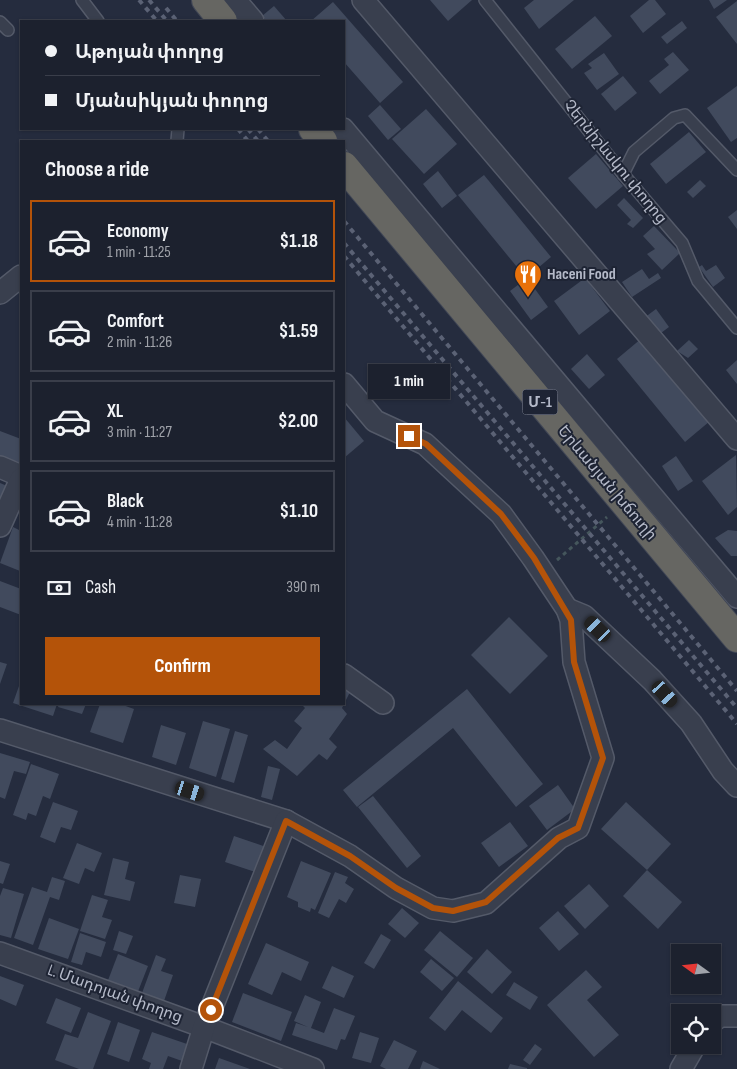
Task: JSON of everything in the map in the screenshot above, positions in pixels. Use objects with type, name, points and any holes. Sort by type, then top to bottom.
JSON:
[{"type":"highway","points":[[206,0],[222,20]]},
{"type":"highway","points":[[314,130],[322,140]]},
{"type":"highway","name":"Երևանյան խճուղի","points":[[345,167],[624,503],[728,591],[737,638]]},
{"type":"street","points":[[235,0],[252,20]]},
{"type":"street","points":[[363,0],[737,439]]},
{"type":"street","points":[[345,130],[728,591]]},
{"type":"street","points":[[0,293],[20,277]]},
{"type":"street","points":[[0,730],[286,821],[350,856],[396,888],[433,908],[453,911],[486,902],[558,838],[578,828],[603,758],[574,662],[571,620],[566,610],[534,558],[501,514],[426,444],[376,421],[345,385]]},
{"type":"street","points":[[0,467],[20,477]]},
{"type":"street","points":[[0,526],[20,479]]},
{"type":"street","points":[[566,610],[584,616],[652,680],[691,723],[722,771],[737,786]]},
{"type":"street","points":[[345,676],[383,703]]},
{"type":"street","points":[[191,1069],[204,1027],[286,821]]},
{"type":"street","name":"L. Մադոյան փողոց","points":[[0,953],[204,1027],[313,1069]]},
{"type":"street","points":[[721,1016],[737,1016]]},
{"type":"street","points":[[682,1069],[690,1054]]},
{"type":"lane","points":[[82,0],[97,20]]},
{"type":"lane","name":"Չերնիշևսկու փողոց","points":[[486,0],[623,174],[682,244],[698,281],[737,328]]},
{"type":"lane","points":[[623,174],[634,152],[674,118],[685,115],[737,170]]},
{"type":"path","points":[[543,575],[566,551],[624,503]]},
{"type":"building","points":[[430,0],[472,0],[448,21]]},
{"type":"building","points":[[534,0],[574,0],[539,29],[524,8]]},
{"type":"building","points":[[649,0],[655,0],[666,14],[643,33],[630,16]]},
{"type":"building","points":[[709,0],[727,0],[714,9]]},
{"type":"building","points":[[737,1],[737,44],[716,17]]},
{"type":"building","points":[[333,2],[403,82],[380,103],[345,63],[345,20],[312,20]]},
{"type":"building","points":[[274,6],[286,20],[266,20],[262,16]]},
{"type":"building","points":[[595,16],[612,36],[572,69],[555,49]]},
{"type":"building","points":[[682,21],[687,28],[667,44],[661,37]]},
{"type":"building","points":[[673,52],[689,70],[660,94],[649,81],[669,65],[664,59]]},
{"type":"building","points":[[604,53],[619,74],[597,90],[584,73],[592,68],[588,64]]},
{"type":"building","points":[[623,76],[637,93],[615,111],[601,94]]},
{"type":"building","points":[[737,86],[737,138],[731,142],[707,108]]},
{"type":"building","points":[[380,105],[401,129],[388,140],[368,116]]},
{"type":"building","points":[[426,109],[457,144],[424,174],[392,139]]},
{"type":"building","points":[[689,132],[706,152],[666,184],[650,164]]},
{"type":"building","points":[[596,154],[623,186],[596,209],[568,178]]},
{"type":"building","points":[[438,171],[457,196],[442,208],[423,184]]},
{"type":"building","points":[[484,175],[551,257],[526,278],[458,195]]},
{"type":"building","points":[[700,180],[706,186],[693,198],[687,192]]},
{"type":"building","points":[[624,198],[643,218],[633,228],[627,224],[631,220],[617,205]]},
{"type":"building","points":[[737,210],[737,229],[728,217]]},
{"type":"building","points":[[654,226],[680,253],[662,270],[647,254],[655,249],[643,236]]},
{"type":"building","points":[[702,265],[706,271],[716,265],[725,278],[713,287],[699,267]]},
{"type":"building","points":[[642,269],[649,279],[658,273],[661,278],[632,297],[622,282]]},
{"type":"building","name":"Haceni Food","points":[[527,278],[548,307],[531,320],[510,291]]},
{"type":"building","points":[[585,278],[610,311],[579,335],[554,301]]},
{"type":"building","points":[[656,309],[669,327],[657,336],[644,318]]},
{"type":"building","points":[[642,338],[710,421],[685,442],[617,359]]},
{"type":"building","points":[[689,340],[698,349],[688,358],[677,351]]},
{"type":"building","points":[[587,354],[605,375],[589,389],[571,369]]},
{"type":"building","points":[[737,360],[737,384],[726,370]]},
{"type":"building","points":[[345,418],[364,441],[345,457]]},
{"type":"building","points":[[0,431],[20,439],[20,463],[0,456]]},
{"type":"building","points":[[736,455],[737,507],[728,515],[702,481]]},
{"type":"building","points":[[676,456],[693,481],[678,491],[662,466]]},
{"type":"building","points":[[0,483],[12,488],[0,515]]},
{"type":"building","points":[[13,527],[20,530],[20,571],[0,563]]},
{"type":"building","points":[[728,530],[737,531],[737,556],[731,556],[715,538]]},
{"type":"building","points":[[0,581],[20,589],[20,615],[0,607]]},
{"type":"building","points":[[509,617],[548,656],[510,694],[471,655]]},
{"type":"building","points":[[0,662],[7,664],[0,684]]},
{"type":"building","points":[[345,681],[352,688],[345,702]]},
{"type":"building","points":[[20,686],[20,705],[57,705],[53,716],[13,703]]},
{"type":"building","points":[[467,689],[543,784],[516,807],[453,728],[357,807],[343,790]]},
{"type":"building","points":[[59,705],[86,705],[82,714],[58,707]]},
{"type":"building","points":[[100,705],[123,705],[134,709],[123,743],[90,732]]},
{"type":"building","points":[[302,705],[344,705],[342,708],[347,714],[329,739],[337,747],[327,760],[319,754],[297,776],[263,749],[275,740],[287,749],[302,728],[294,721],[305,708]]},
{"type":"building","points":[[203,721],[230,729],[216,777],[189,768]]},
{"type":"building","points":[[161,725],[186,733],[176,765],[152,757]]},
{"type":"building","points":[[235,731],[248,735],[234,783],[221,779]]},
{"type":"building","points":[[0,753],[30,762],[26,774],[14,771],[5,799],[0,797]]},
{"type":"building","points":[[31,764],[59,774],[50,799],[43,796],[36,816],[28,813],[26,820],[13,815]]},
{"type":"building","points":[[268,766],[280,769],[272,800],[261,797]]},
{"type":"building","points":[[558,785],[575,809],[547,830],[529,806]]},
{"type":"building","points":[[373,796],[421,856],[407,868],[358,807]]},
{"type":"building","points":[[53,802],[78,811],[71,830],[61,827],[55,843],[40,837]]},
{"type":"building","points":[[626,802],[671,844],[647,870],[601,829]]},
{"type":"building","points":[[510,822],[528,846],[499,867],[481,843]]},
{"type":"building","points":[[234,836],[269,848],[261,874],[225,862]]},
{"type":"building","points":[[77,843],[102,853],[94,872],[85,868],[79,884],[63,878]]},
{"type":"building","points":[[113,858],[129,862],[125,879],[135,882],[130,901],[104,895]]},
{"type":"building","points":[[0,861],[10,864],[3,884],[0,883]]},
{"type":"building","points":[[301,861],[331,873],[315,910],[311,908],[310,912],[298,907],[298,902],[287,897]]},
{"type":"building","points":[[647,870],[682,902],[658,929],[623,896]]},
{"type":"building","points":[[335,872],[348,877],[345,883],[354,889],[346,903],[339,899],[329,918],[318,913]]},
{"type":"building","points":[[180,875],[201,879],[195,907],[174,903]]},
{"type":"building","points":[[52,877],[65,881],[59,900],[50,897],[33,945],[14,938],[32,887],[47,892]]},
{"type":"building","points":[[589,884],[609,906],[585,929],[564,906]]},
{"type":"building","points":[[3,888],[24,894],[11,938],[0,935],[0,896]]},
{"type":"building","points":[[92,895],[108,900],[102,917],[112,920],[105,939],[80,931]]},
{"type":"building","points":[[402,908],[419,923],[405,938],[388,924]]},
{"type":"building","points":[[558,911],[579,934],[559,951],[539,928]]},
{"type":"building","points":[[49,918],[79,929],[68,959],[38,949]]},
{"type":"building","points":[[119,931],[133,936],[126,954],[113,950]]},
{"type":"building","points":[[440,931],[473,958],[457,977],[424,950]]},
{"type":"building","points":[[80,933],[106,942],[101,957],[86,952],[82,965],[71,962]]},
{"type":"building","points":[[381,934],[391,940],[374,969],[364,963]]},
{"type":"building","points":[[266,943],[309,962],[301,981],[282,972],[272,995],[248,984]]},
{"type":"building","points":[[487,949],[512,972],[492,994],[467,972]]},
{"type":"building","points":[[118,954],[148,966],[137,994],[107,983]]},
{"type":"building","points":[[156,955],[166,959],[161,971],[173,975],[164,1001],[142,993]]},
{"type":"building","points":[[431,959],[454,978],[442,991],[420,972]]},
{"type":"building","points":[[332,966],[354,976],[344,998],[322,988]]},
{"type":"building","points":[[586,970],[602,987],[587,1000],[619,1035],[594,1057],[547,1005]]},
{"type":"building","points":[[0,976],[24,985],[16,1006],[0,999]]},
{"type":"building","points":[[458,981],[503,1018],[491,1033],[462,1010],[445,1031],[429,1018]]},
{"type":"building","points":[[514,982],[538,997],[530,1010],[506,995]]},
{"type":"building","points":[[243,993],[292,1012],[281,1041],[232,1022]]},
{"type":"building","points":[[305,995],[321,1002],[311,1028],[324,1033],[334,1008],[355,1016],[345,1040],[341,1039],[337,1050],[292,1035],[296,1023],[308,1027],[294,1021]]},
{"type":"building","points":[[56,998],[81,1008],[71,1033],[46,1023]]},
{"type":"building","points":[[88,1012],[111,1021],[93,1069],[79,1069],[55,1060],[65,1034],[78,1038]]},
{"type":"building","points":[[118,1022],[140,1030],[129,1062],[107,1054]]},
{"type":"building","points":[[152,1032],[187,1044],[182,1061],[168,1056],[163,1069],[149,1069],[151,1063],[142,1059]]},
{"type":"building","points":[[360,1032],[379,1038],[371,1063],[352,1058]]},
{"type":"building","points":[[394,1040],[417,1051],[408,1069],[386,1069],[380,1066]]},
{"type":"building","points":[[535,1044],[542,1049],[530,1065],[523,1060]]},
{"type":"building","points":[[219,1058],[250,1069],[215,1069]]},
{"type":"building","points":[[423,1061],[440,1069],[420,1069]]},
{"type":"building","points":[[510,1064],[527,1068],[527,1069],[508,1069]]},
{"type":"railway","points":[[139,0],[156,20]]},
{"type":"railway","points":[[149,0],[166,20]]},
{"type":"railway","points":[[166,8],[176,20]]},
{"type":"railway","points":[[239,130],[247,140]]},
{"type":"railway","points":[[249,130],[257,140]]},
{"type":"railway","points":[[259,130],[267,140]]},
{"type":"railway","points":[[345,222],[737,691]]},
{"type":"railway","points":[[345,244],[737,708]]},
{"type":"railway","points":[[345,257],[737,724]]},
{"type":"place","name":"Haceni Food","points":[[528,298]]},
{"type":"route","points":[[211,1010],[286,821],[350,856],[396,888],[433,908],[453,911],[486,902],[558,838],[578,828],[603,758],[574,662],[571,620],[566,610],[534,558],[501,514],[426,444],[409,436]]}]
